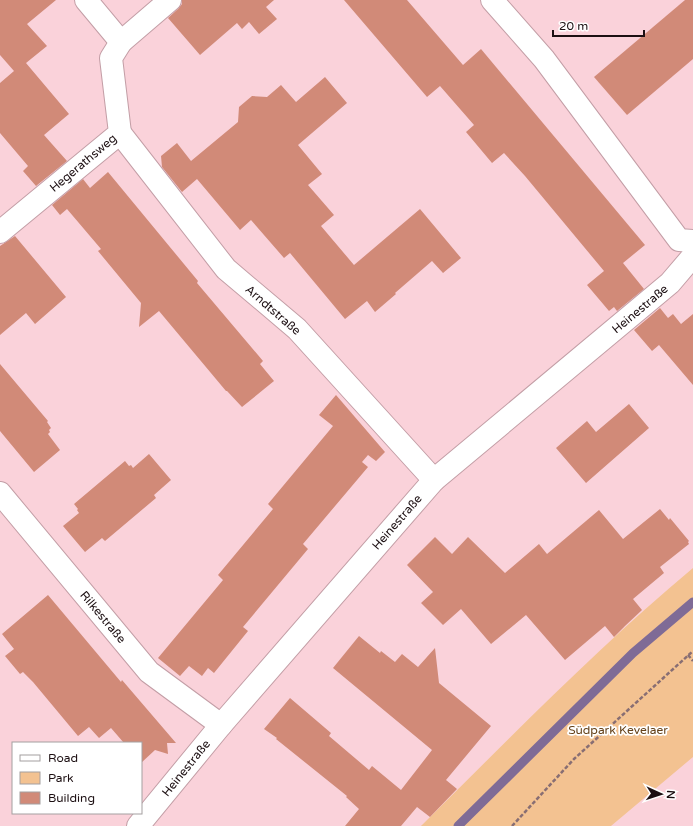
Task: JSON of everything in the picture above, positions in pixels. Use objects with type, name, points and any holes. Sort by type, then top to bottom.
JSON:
[{"type":"street","points":[[86,0],[121,42]]},
{"type":"street","name":"Hegerathsweg","points":[[0,232],[120,133],[111,58],[121,42],[170,0]]},
{"type":"street","points":[[492,0],[544,59],[679,240],[693,241]]},
{"type":"street","name":"Arndtstraße","points":[[120,133],[226,269],[297,329],[434,480]]},
{"type":"street","name":"Heinestraße","points":[[138,826],[221,726],[434,480],[670,284],[693,256]]},
{"type":"street","name":"Rilkestraße","points":[[0,493],[149,672],[221,726]]},
{"type":"path","points":[[512,826],[574,759],[693,651]]},
{"type":"path","points":[[688,655],[693,662]]},
{"type":"green space","name":"Südpark Kevelaer","points":[[693,568],[693,757],[611,826],[421,826],[588,662],[657,598]]},
{"type":"building","points":[[0,0],[56,0],[27,24],[47,46],[26,63],[69,114],[44,135],[67,161],[36,186],[23,171],[28,166],[0,133],[0,83],[14,71],[0,55]]},
{"type":"building","points":[[182,0],[274,0],[266,7],[277,19],[259,34],[249,22],[242,29],[237,23],[200,55],[168,18],[182,4]]},
{"type":"building","points":[[344,0],[407,0],[463,65],[481,49],[645,245],[623,263],[644,289],[617,311],[614,307],[609,311],[587,285],[604,271],[525,176],[504,153],[492,163],[466,132],[474,125],[440,86],[427,97]]},
{"type":"building","points":[[685,0],[693,0],[693,59],[627,115],[594,77]]},
{"type":"building","points":[[325,77],[347,103],[298,145],[322,174],[308,185],[334,215],[321,226],[354,265],[420,209],[461,258],[443,273],[432,261],[375,312],[367,301],[345,319],[290,253],[284,258],[251,220],[240,230],[197,179],[182,192],[162,167],[161,156],[177,143],[191,161],[238,122],[239,107],[252,96],[267,97],[281,85],[296,102]]},
{"type":"building","points":[[108,172],[198,281],[197,283],[263,361],[260,364],[274,381],[242,407],[226,391],[159,311],[139,327],[141,303],[98,251],[101,249],[67,209],[60,215],[52,205],[83,179],[90,188]]},
{"type":"building","points":[[15,236],[66,297],[35,324],[26,313],[0,335],[0,246]]},
{"type":"building","points":[[660,308],[668,318],[673,314],[681,324],[693,314],[693,385],[659,345],[652,351],[634,330]]},
{"type":"building","points":[[0,364],[48,421],[47,422],[51,428],[48,434],[60,450],[34,472],[0,431]]},
{"type":"building","points":[[336,395],[385,452],[376,461],[368,455],[362,462],[368,467],[303,544],[308,549],[243,627],[248,631],[214,673],[208,668],[202,676],[189,666],[180,676],[158,658],[223,580],[218,575],[273,509],[268,504],[333,426],[319,415]]},
{"type":"building","points":[[629,404],[649,428],[586,483],[556,448],[587,421],[596,432]]},
{"type":"building","points":[[149,454],[171,480],[154,495],[156,498],[105,541],[102,538],[85,552],[63,526],[79,513],[74,504],[125,461],[133,468]]},
{"type":"building","points":[[660,509],[669,520],[670,518],[689,541],[689,544],[660,567],[664,573],[633,599],[642,610],[614,637],[605,626],[565,660],[526,615],[491,644],[461,609],[443,625],[421,603],[433,592],[407,565],[435,537],[452,554],[468,537],[505,573],[539,544],[547,554],[599,510],[623,539]]},
{"type":"building","points":[[48,595],[121,682],[122,680],[176,743],[167,743],[168,754],[155,750],[142,762],[142,742],[123,742],[111,728],[99,738],[89,727],[78,736],[33,682],[23,672],[20,674],[5,656],[14,649],[2,634]]},
{"type":"building","points":[[359,636],[380,653],[381,651],[395,662],[402,654],[418,667],[435,648],[439,683],[491,726],[446,780],[457,789],[430,817],[417,807],[401,826],[345,826],[359,809],[346,797],[347,796],[264,729],[290,698],[331,733],[329,736],[369,770],[372,766],[401,790],[432,750],[333,668]]},
{"type":"waterway","points":[[458,826],[633,653],[693,602]]}]
